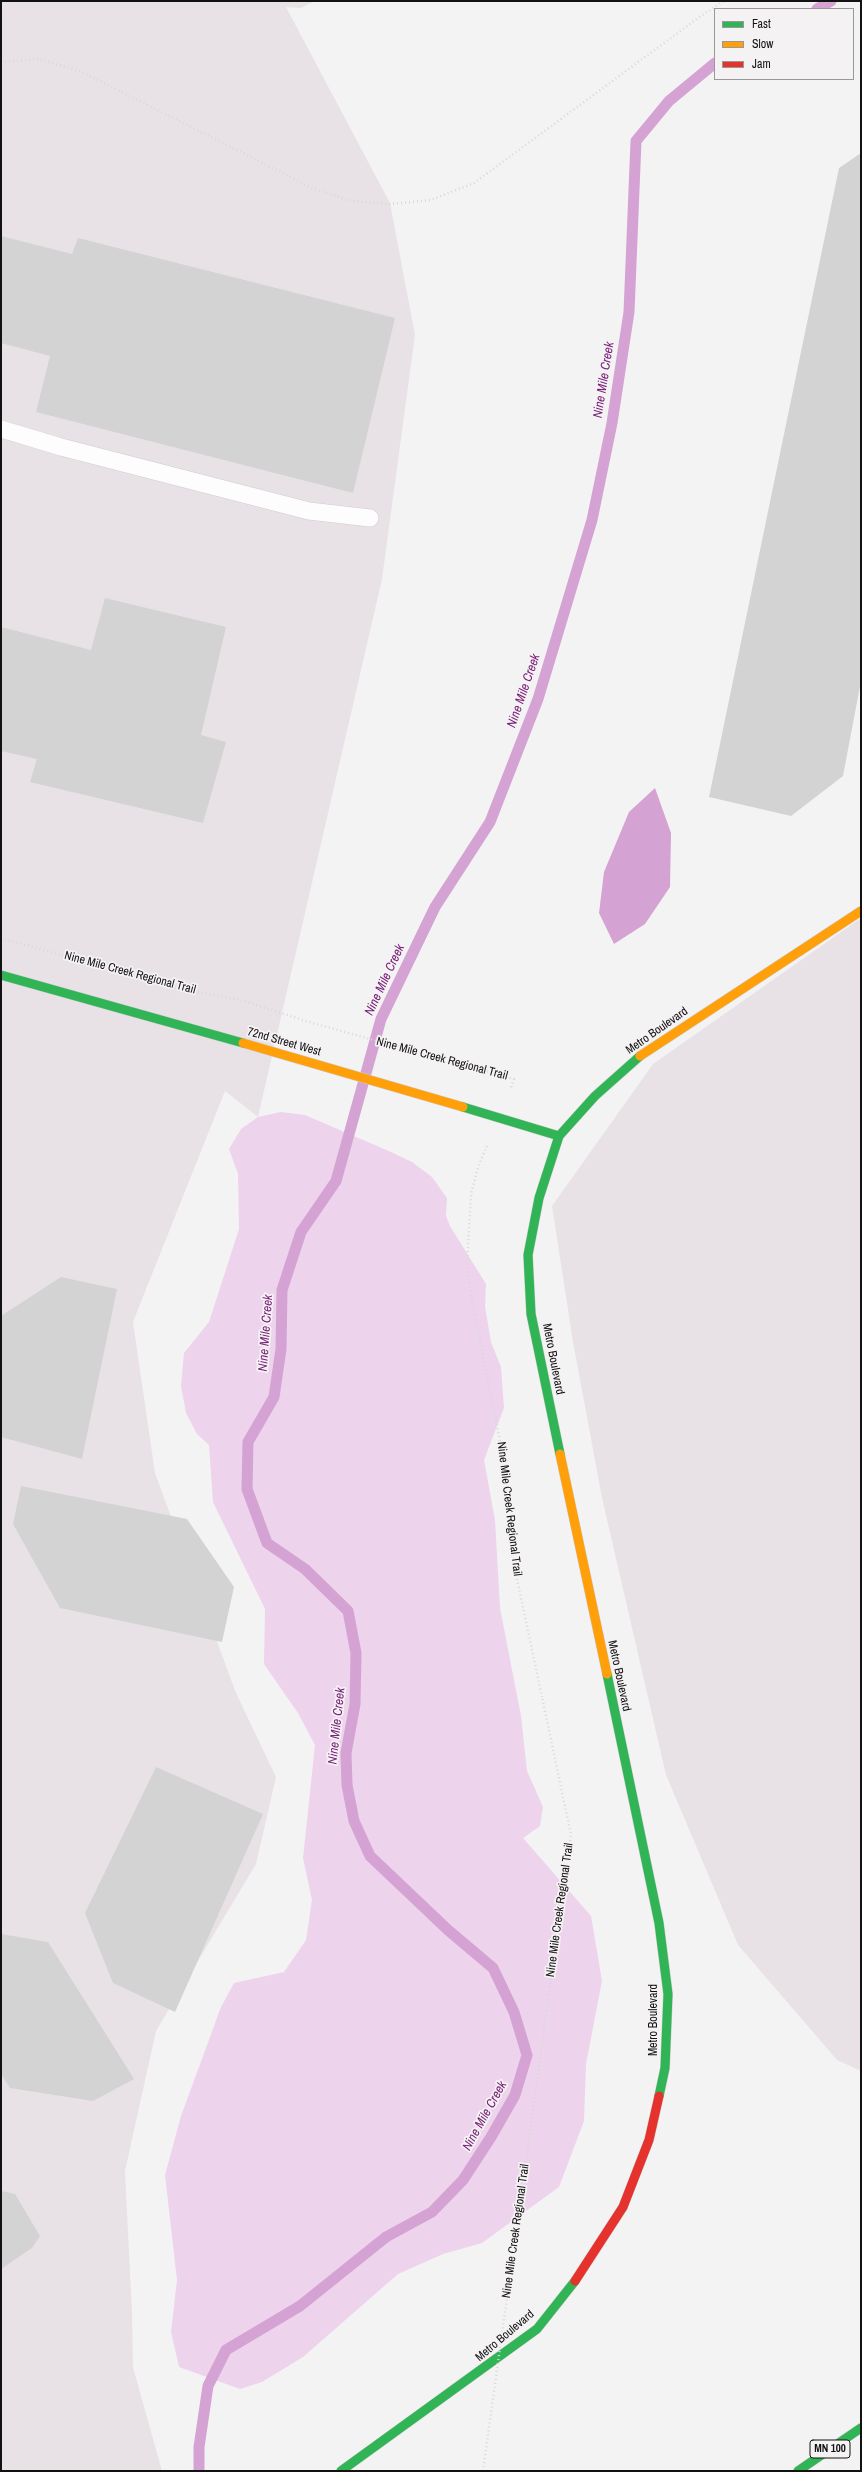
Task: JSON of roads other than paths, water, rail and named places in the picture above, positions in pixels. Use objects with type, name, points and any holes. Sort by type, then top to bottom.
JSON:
[{"type":"main road","name":"Metro Boulevard","points":[[341,2471],[479,2373],[537,2328],[583,2271],[623,2207],[649,2140],[665,2068],[668,1994],[659,1922],[531,1314],[528,1255],[539,1198],[559,1136],[595,1096],[639,1056],[861,910]]},
{"type":"main road","name":"72nd Street West","points":[[1,975],[309,1061],[428,1098],[559,1136]]},
{"type":"main road","name":"MN 100","points":[[798,2471],[861,2428]]},
{"type":"lane","points":[[1,429],[61,447],[309,511],[370,518]]},
{"type":"waterway","name":"Nine Mile Creek","points":[[819,8],[831,1]]},
{"type":"waterway","name":"Nine Mile Creek","points":[[199,2471],[199,2447],[208,2386],[226,2350],[300,2306],[386,2237],[432,2212],[463,2180],[491,2137],[515,2095],[527,2055],[514,2012],[493,1968],[448,1930],[370,1856],[354,1821],[347,1785],[346,1753],[355,1704],[356,1653],[348,1611],[305,1569],[267,1543],[247,1489],[248,1442],[274,1397],[281,1349],[282,1290],[301,1232],[336,1181],[381,1019],[435,907],[490,822],[538,699],[592,520],[612,423],[629,312],[636,141],[669,101],[714,64]]}]
